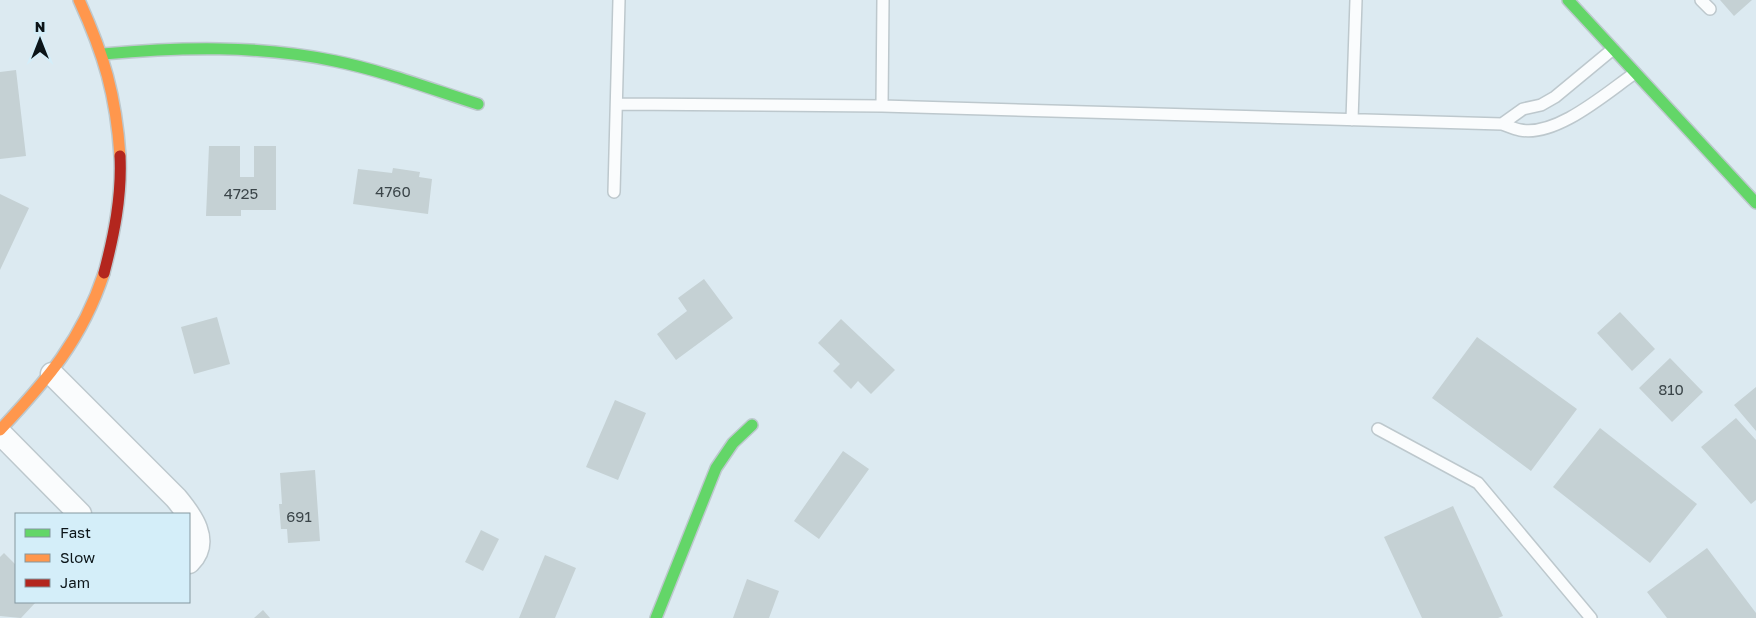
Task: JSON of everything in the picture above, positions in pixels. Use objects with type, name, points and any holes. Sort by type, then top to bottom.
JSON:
[{"type":"street","points":[[79,0],[103,54],[120,128],[121,160],[114,229],[107,262],[86,317],[52,374],[0,432],[79,513]]},
{"type":"street","points":[[1568,0],[1756,203]]},
{"type":"street","points":[[103,54],[132,51],[233,50],[311,57],[364,68],[478,104]]},
{"type":"street","points":[[52,374],[176,498],[189,513]]},
{"type":"street","points":[[656,618],[716,468],[733,443],[752,425]]},
{"type":"street","points":[[190,515],[199,537],[194,557],[190,561]]},
{"type":"lane","points":[[614,192],[619,0]]},
{"type":"lane","points":[[882,0],[882,106]]},
{"type":"lane","points":[[1352,120],[1356,0]]},
{"type":"lane","points":[[1502,124],[1523,109],[1541,105],[1555,97],[1613,49]]},
{"type":"lane","points":[[616,104],[882,106],[1502,124],[1521,130],[1543,129],[1568,119],[1635,73]]},
{"type":"lane","points":[[1378,429],[1478,483],[1591,618]]},
{"type":"building","points":[[1720,0],[1752,0],[1734,16]]},
{"type":"building","points":[[16,70],[26,156],[0,159],[0,72]]},
{"type":"building","points":[[209,146],[240,146],[240,177],[254,177],[254,146],[276,146],[276,210],[241,210],[241,216],[206,216]]},
{"type":"building","points":[[393,168],[420,172],[419,177],[432,179],[428,214],[353,204],[358,169],[392,173]]},
{"type":"building","points":[[0,194],[29,208],[0,270]]},
{"type":"building","points":[[704,279],[733,318],[676,360],[657,334],[687,311],[678,298]]},
{"type":"building","points":[[1620,312],[1655,349],[1632,371],[1597,333]]},
{"type":"building","points":[[217,317],[230,364],[194,374],[181,327]]},
{"type":"building","points":[[841,319],[895,370],[871,394],[858,381],[851,389],[833,371],[840,364],[818,343]]},
{"type":"building","points":[[1477,337],[1577,409],[1531,471],[1432,398]]},
{"type":"building","points":[[1670,358],[1703,392],[1672,422],[1639,388]]},
{"type":"building","points":[[1756,387],[1756,431],[1734,405]]},
{"type":"building","points":[[615,400],[646,413],[618,480],[586,467]]},
{"type":"building","points":[[1736,418],[1756,440],[1756,500],[1751,504],[1701,447]]},
{"type":"building","points":[[1600,428],[1697,504],[1650,563],[1553,487]]},
{"type":"building","points":[[843,451],[869,469],[819,539],[794,521]]},
{"type":"building","points":[[315,470],[320,541],[288,543],[287,529],[281,529],[279,504],[282,504],[280,473]]},
{"type":"building","points":[[1453,506],[1503,616],[1498,618],[1422,618],[1384,537]]},
{"type":"building","points":[[481,530],[499,539],[483,571],[465,562]]},
{"type":"building","points":[[1707,548],[1756,613],[1756,618],[1667,618],[1647,592]]},
{"type":"building","points":[[4,553],[15,564],[15,603],[35,603],[21,618],[0,616],[0,557]]},
{"type":"building","points":[[545,555],[576,568],[555,618],[519,618]]},
{"type":"building","points":[[747,579],[779,591],[769,618],[733,618]]},
{"type":"building","points":[[263,610],[270,618],[254,618]]},
{"type":"traffic: fast","points":[[1568,0],[1756,203]]},
{"type":"traffic: fast","points":[[103,54],[190,49],[278,52],[335,61],[371,70],[478,104]]},
{"type":"traffic: fast","points":[[656,618],[716,468],[733,443],[752,425]]},
{"type":"traffic: slow","points":[[79,0],[102,57],[112,94],[120,156]]},
{"type":"traffic: slow","points":[[0,430],[48,376],[74,339],[85,319],[104,273]]},
{"type":"traffic: jam","points":[[104,273],[111,244],[120,186],[120,156]]}]
